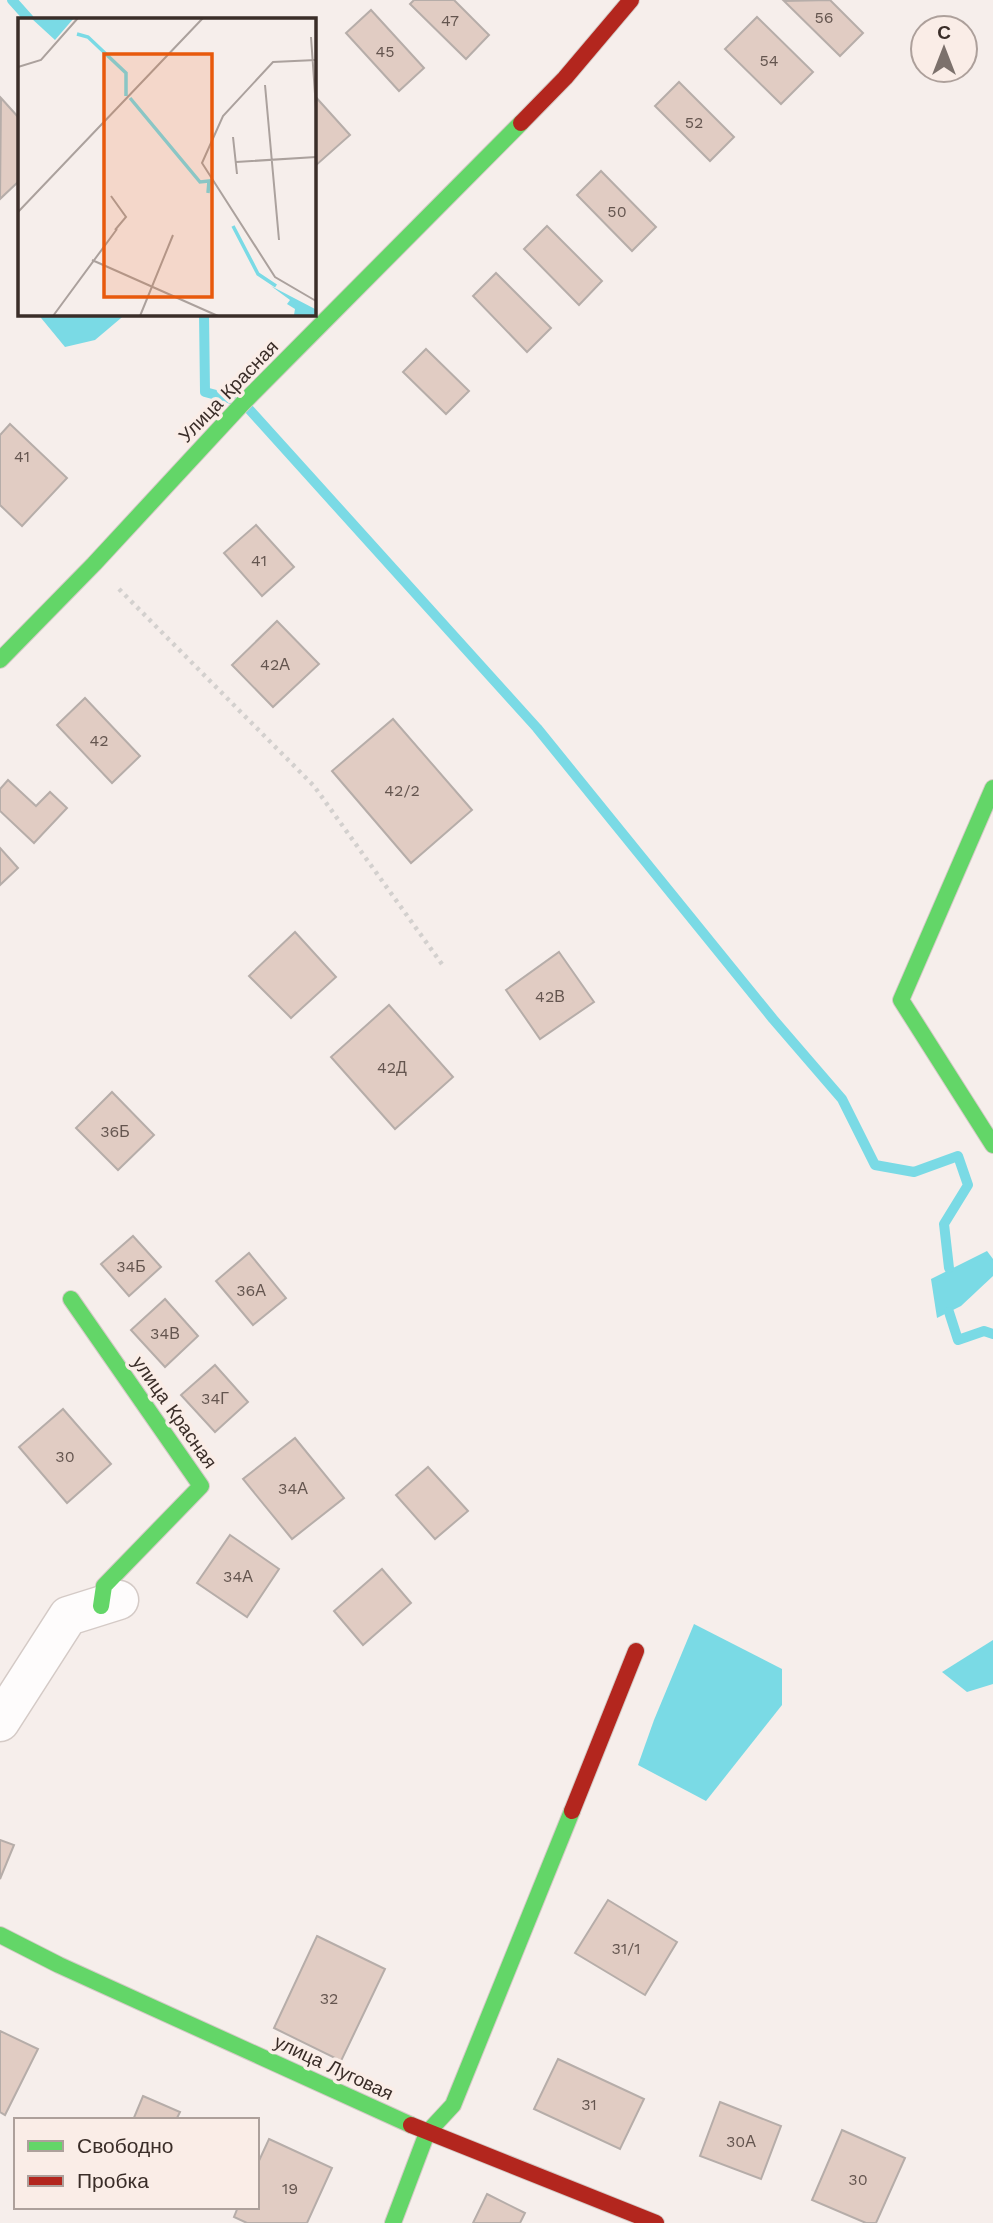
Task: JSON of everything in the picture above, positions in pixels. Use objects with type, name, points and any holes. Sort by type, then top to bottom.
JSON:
[{"type":"street","name":"Улица Красная","points":[[0,660],[94,564],[243,403],[565,78],[632,0]]},
{"type":"street","points":[[993,788],[901,1000],[993,1145]]},
{"type":"street","name":"улица Красная","points":[[71,1299],[201,1486],[104,1586],[110,1603]]},
{"type":"street","points":[[0,1722],[68,1616],[110,1603]]},
{"type":"street","points":[[393,2223],[428,2133],[453,2105],[636,1651]]},
{"type":"street","name":"улица Луговая","points":[[0,1935],[58,1965],[428,2133],[656,2223]]},
{"type":"path","points":[[94,564],[314,786],[444,967]]},
{"type":"water","points":[[39,315],[125,315],[95,340],[65,347]]},
{"type":"water","points":[[987,1251],[993,1259],[993,1276],[961,1306],[937,1318],[931,1279]]},
{"type":"water","points":[[694,1624],[782,1669],[782,1705],[706,1801],[638,1765]]},
{"type":"water","points":[[993,1640],[993,1684],[967,1692],[942,1672]]},
{"type":"building","points":[[414,0],[454,0],[489,35],[466,59],[410,4]]},
{"type":"building","points":[[830,0],[863,33],[840,56],[784,1]]},
{"type":"building","points":[[371,10],[424,68],[399,91],[346,33]]},
{"type":"building","points":[[757,17],[813,72],[781,104],[725,49]]},
{"type":"building","points":[[679,82],[734,137],[710,161],[655,106]]},
{"type":"building","points":[[315,96],[350,135],[315,166]]},
{"type":"building","points":[[1,98],[18,117],[18,182],[0,199]]},
{"type":"building","points":[[601,171],[656,227],[632,251],[577,195]]},
{"type":"building","points":[[547,226],[602,281],[579,305],[524,249]]},
{"type":"building","points":[[496,273],[551,328],[527,352],[473,296]]},
{"type":"building","points":[[426,349],[469,391],[446,414],[403,372]]},
{"type":"building","points":[[10,424],[67,478],[22,526],[0,505],[0,435]]},
{"type":"building","points":[[256,525],[294,567],[262,596],[224,553]]},
{"type":"building","points":[[277,621],[319,664],[273,707],[232,665]]},
{"type":"building","points":[[85,698],[140,756],[112,783],[57,725]]},
{"type":"building","points":[[393,719],[472,810],[411,863],[332,771]]},
{"type":"building","points":[[8,780],[36,806],[50,792],[67,808],[34,843],[0,811],[0,789]]},
{"type":"building","points":[[0,848],[18,868],[0,885]]},
{"type":"building","points":[[295,932],[336,977],[291,1018],[249,976]]},
{"type":"building","points":[[559,952],[594,1002],[540,1039],[506,990]]},
{"type":"building","points":[[389,1005],[453,1077],[395,1129],[331,1057]]},
{"type":"building","points":[[112,1092],[154,1135],[118,1170],[76,1128]]},
{"type":"building","points":[[133,1236],[161,1267],[129,1296],[101,1264]]},
{"type":"building","points":[[249,1253],[286,1298],[253,1325],[216,1281]]},
{"type":"building","points":[[165,1299],[198,1336],[165,1367],[131,1330]]},
{"type":"building","points":[[215,1365],[248,1402],[215,1432],[181,1395]]},
{"type":"building","points":[[63,1409],[111,1464],[67,1503],[19,1447]]},
{"type":"building","points":[[295,1438],[344,1498],[292,1539],[243,1479]]},
{"type":"building","points":[[428,1467],[468,1511],[435,1539],[396,1495]]},
{"type":"building","points":[[230,1535],[279,1569],[247,1617],[197,1583]]},
{"type":"building","points":[[382,1569],[411,1603],[363,1645],[334,1611]]},
{"type":"building","points":[[0,1840],[14,1845],[0,1879]]},
{"type":"building","points":[[608,1900],[677,1942],[645,1995],[575,1953]]},
{"type":"building","points":[[317,1936],[385,1969],[341,2061],[274,2028]]},
{"type":"building","points":[[0,2031],[38,2049],[5,2115],[0,2112]]},
{"type":"building","points":[[558,2059],[644,2099],[620,2149],[534,2109]]},
{"type":"building","points":[[143,2096],[180,2112],[177,2118],[134,2118]]},
{"type":"building","points":[[720,2102],[781,2126],[761,2179],[700,2156]]},
{"type":"building","points":[[842,2130],[905,2158],[876,2223],[866,2223],[812,2200]]},
{"type":"building","points":[[269,2139],[332,2168],[307,2223],[247,2223],[234,2217],[237,2209],[259,2209],[259,2161]]},
{"type":"building","points":[[487,2194],[525,2213],[520,2223],[473,2223]]},
{"type":"waterway","points":[[12,0],[28,18]]},
{"type":"waterway","points":[[204,315],[205,392],[235,400]]},
{"type":"waterway","points":[[248,408],[537,728],[773,1019],[842,1099],[875,1165],[914,1172],[958,1156],[968,1185],[944,1224],[949,1268]]},
{"type":"waterway","points":[[949,1312],[958,1340],[984,1331],[993,1334]]},
{"type":"traffic: fast","points":[[0,660],[94,564],[243,403],[521,123]]},
{"type":"traffic: fast","points":[[993,788],[901,1000],[993,1145]]},
{"type":"traffic: fast","points":[[71,1299],[201,1486],[104,1586],[101,1606]]},
{"type":"traffic: fast","points":[[393,2223],[427,2133],[453,2105],[572,1811]]},
{"type":"traffic: fast","points":[[0,1935],[59,1965],[411,2125]]},
{"type":"traffic: jam","points":[[521,123],[565,78],[631,0]]},
{"type":"traffic: jam","points":[[572,1811],[636,1651]]},
{"type":"traffic: jam","points":[[411,2125],[656,2223]]}]
